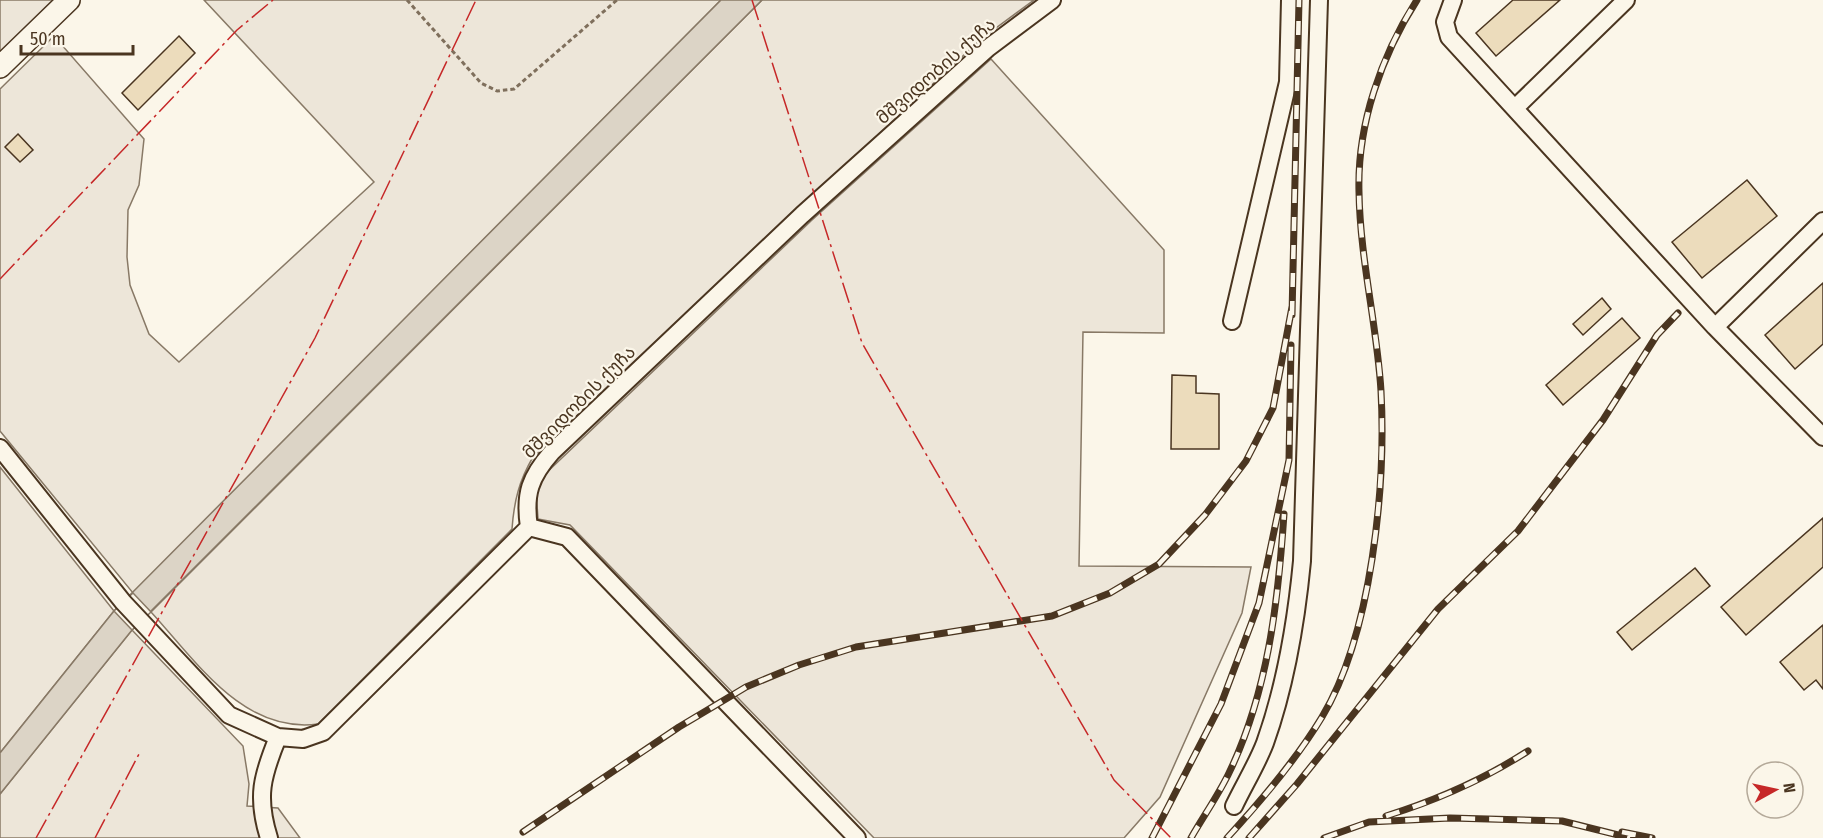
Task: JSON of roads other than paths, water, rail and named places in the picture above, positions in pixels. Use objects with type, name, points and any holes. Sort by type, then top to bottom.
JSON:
[{"type":"main road","points":[[0,67],[69,0]]},
{"type":"street","name":"მშვიდობის ქუჩა","points":[[529,527],[526,510],[534,472],[552,452],[802,215],[988,48],[1052,0]]},
{"type":"street","points":[[1232,321],[1288,82],[1290,0]]},
{"type":"street","points":[[1234,806],[1264,745],[1288,664],[1297,615],[1302,561],[1319,0]]},
{"type":"street","points":[[1453,0],[1445,22],[1449,37],[1715,327],[1823,437]]},
{"type":"street","points":[[1515,108],[1626,0]]},
{"type":"street","points":[[1715,327],[1823,221]]},
{"type":"street","points":[[0,448],[123,602],[229,715],[278,737],[303,739],[323,732],[529,527],[567,537],[856,838]]},
{"type":"street","points":[[269,838],[260,794],[267,765],[278,737]]},
{"type":"railway","points":[[1292,315],[1299,0]]},
{"type":"railway","points":[[1227,838],[1278,780],[1322,717],[1339,683],[1353,644],[1364,602],[1378,514],[1382,429],[1379,366],[1360,217],[1359,167],[1367,117],[1382,68],[1392,44],[1417,0]]},
{"type":"railway","points":[[523,832],[679,727],[746,687],[799,665],[856,647],[1052,616],[1110,593],[1159,564],[1205,515],[1246,461],[1273,408],[1292,307]]},
{"type":"railway","points":[[1249,838],[1297,784],[1438,609],[1518,531],[1603,420],[1657,335],[1678,313]]},
{"type":"railway","points":[[1152,838],[1221,704],[1259,603],[1289,460],[1291,345]]},
{"type":"railway","points":[[1191,838],[1228,775],[1253,712],[1269,647],[1284,514]]},
{"type":"railway","points":[[1386,816],[1459,788],[1528,751]]},
{"type":"railway","points":[[1324,838],[1369,822],[1450,818],[1562,821],[1630,838]]},
{"type":"railway","points":[[1622,832],[1652,838]]}]
